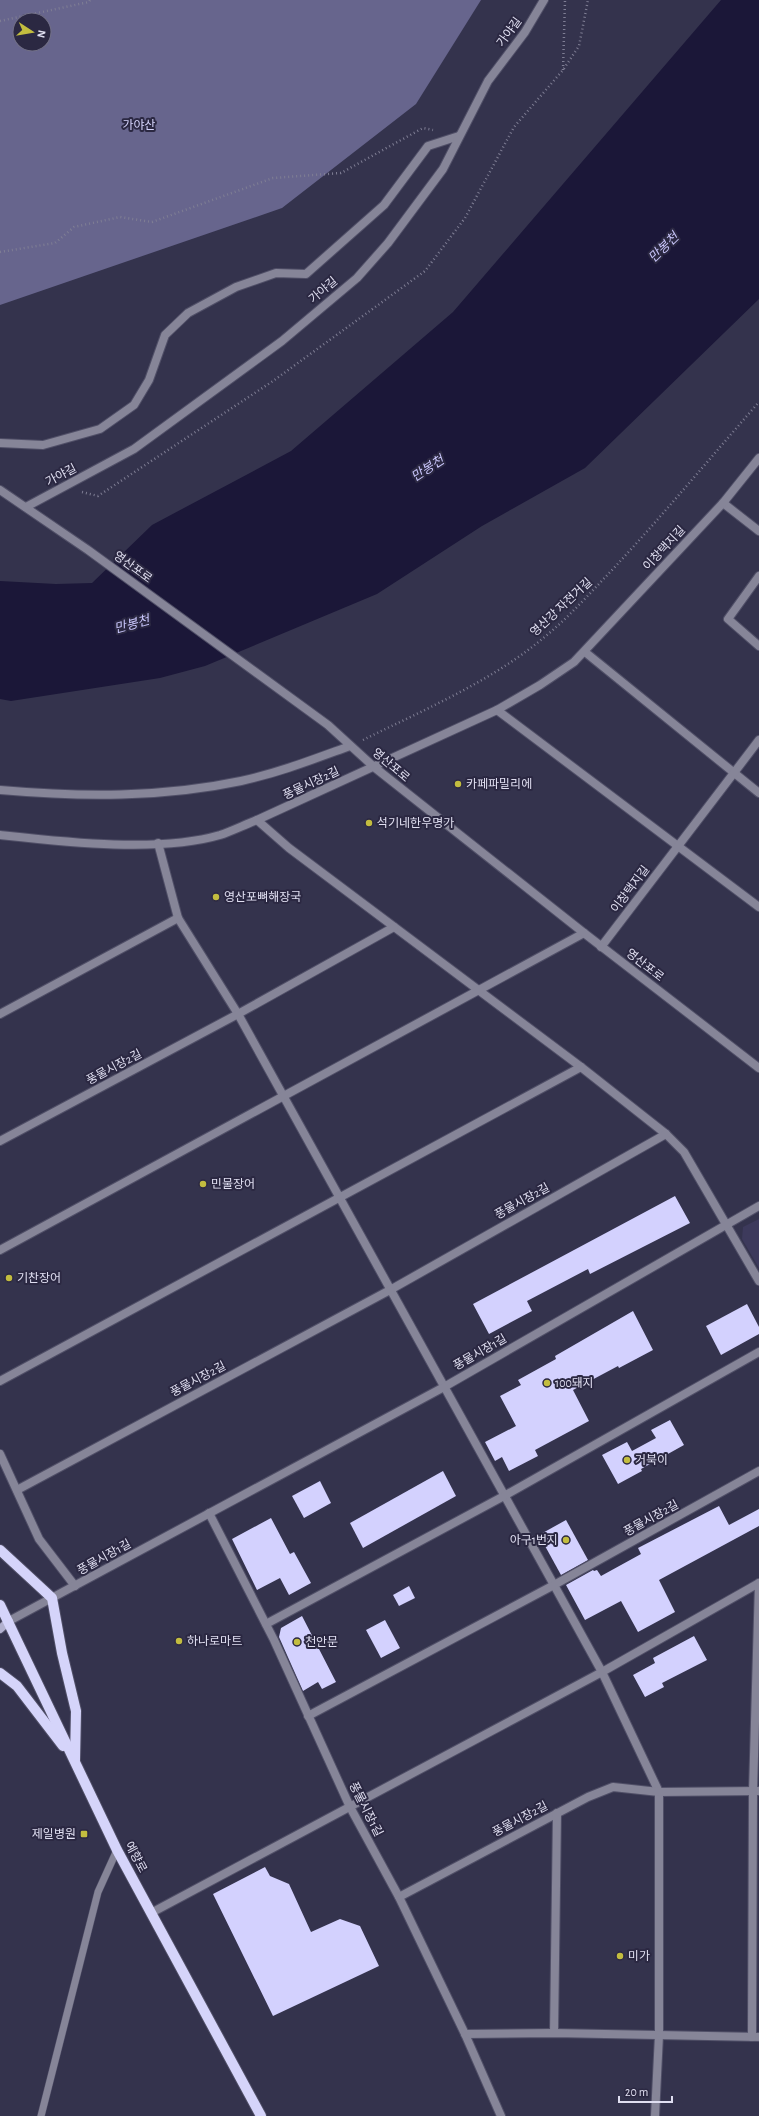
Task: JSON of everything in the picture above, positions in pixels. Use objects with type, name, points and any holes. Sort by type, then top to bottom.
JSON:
[{"type":"main road","points":[[0,1550],[52,1598],[62,1653],[76,1711],[75,1762]]},
{"type":"main road","name":"예향로","points":[[0,1605],[9,1621],[117,1850],[261,2116]]},
{"type":"main road","points":[[0,1629],[9,1621]]},
{"type":"main road","points":[[0,1673],[16,1686],[75,1762]]},
{"type":"street","name":"가야길","points":[[26,507],[134,449],[282,341],[357,278],[388,243],[419,204],[443,169],[488,81],[525,32],[544,0]]},
{"type":"street","points":[[0,443],[43,445],[100,429],[134,405],[149,380],[165,335],[188,314],[236,287],[276,273],[306,274],[384,205],[428,146],[459,136]]},
{"type":"street","name":"이창택지길","points":[[374,767],[497,710],[540,685],[574,662],[585,652],[723,502],[759,458]]},
{"type":"street","name":"영산포로","points":[[0,490],[88,550],[328,725],[374,767],[601,947],[759,1068]]},
{"type":"street","points":[[723,502],[759,531]]},
{"type":"street","points":[[759,576],[728,619],[759,646]]},
{"type":"street","points":[[585,652],[759,793]]},
{"type":"street","points":[[497,710],[759,907]]},
{"type":"street","name":"이창택지길","points":[[601,947],[759,740]]},
{"type":"street","points":[[0,790],[85,795],[182,791],[249,779],[282,770],[350,746]]},
{"type":"street","name":"풍물시장2길","points":[[0,836],[118,844],[178,842],[220,834],[257,820],[374,767]]},
{"type":"street","points":[[257,820],[289,848],[581,1067],[666,1134],[684,1152],[759,1281]]},
{"type":"street","points":[[158,843],[178,918],[238,1014],[602,1672],[659,1792],[659,2035],[655,2116]]},
{"type":"street","points":[[0,1014],[178,918]]},
{"type":"street","name":"풍물시장2길","points":[[0,1141],[238,1014],[394,927]]},
{"type":"street","points":[[0,1250],[584,933]]},
{"type":"street","points":[[0,1381],[581,1067]]},
{"type":"street","name":"풍물시장2길","points":[[17,1490],[390,1290],[666,1134]]},
{"type":"street","name":"풍물시장1길","points":[[9,1621],[444,1387],[726,1223],[759,1206]]},
{"type":"street","points":[[266,1624],[504,1496],[759,1352]]},
{"type":"street","points":[[0,1454],[39,1539],[75,1586]]},
{"type":"street","name":"풍물시장2길","points":[[308,1716],[554,1585],[759,1471]]},
{"type":"street","name":"풍물시장1길","points":[[209,1513],[266,1624],[350,1807],[399,1897],[465,2034],[501,2116]]},
{"type":"street","points":[[151,1913],[602,1672],[759,1583]]},
{"type":"street","points":[[465,2034],[554,2033],[756,2037],[756,1791],[759,1583]]},
{"type":"street","name":"풍물시장2길","points":[[399,1897],[588,1797],[613,1787],[659,1792],[756,1791]]},
{"type":"street","points":[[554,2033],[558,1813]]},
{"type":"lane","points":[[41,2116],[98,1892],[117,1850]]},
{"type":"path","points":[[0,21],[89,2],[90,0]]},
{"type":"path","points":[[563,70],[565,0]]},
{"type":"path","points":[[64,486],[98,496],[273,382],[425,271],[466,218],[514,126],[563,70],[579,46],[588,0]]},
{"type":"path","points":[[0,252],[55,243],[74,227],[120,217],[152,222],[273,178],[341,173],[423,128],[459,136]]},
{"type":"path","name":"영산강 자전거길","points":[[350,746],[463,690],[505,666],[546,636],[576,608],[641,538],[759,402]]},
{"type":"shaded area","points":[[759,1219],[759,1268],[742,1239],[743,1227]]},
{"type":"green space","name":"가야산","points":[[0,0],[481,0],[416,104],[282,208],[0,305]]},
{"type":"water","name":"만봉천","points":[[721,0],[759,0],[759,299],[585,468],[482,526],[377,594],[205,666],[160,678],[11,701],[0,699],[0,581],[56,584],[92,583],[152,525],[291,451],[453,312]]},
{"type":"building","points":[[675,1196],[690,1223],[590,1274],[588,1269],[527,1301],[532,1311],[489,1334],[473,1304]]},
{"type":"building","points":[[747,1304],[759,1327],[759,1334],[721,1355],[706,1326]]},
{"type":"building","points":[[633,1311],[653,1350],[619,1368],[618,1366],[573,1390],[589,1421],[535,1450],[538,1456],[509,1471],[502,1457],[495,1461],[485,1442],[516,1426],[500,1396],[521,1385],[518,1380],[556,1359],[555,1356]]},
{"type":"building","points":[[670,1420],[684,1445],[641,1469],[642,1471],[618,1484],[602,1455],[627,1442],[632,1451],[656,1438],[651,1430]]},
{"type":"building","points":[[443,1471],[456,1496],[363,1548],[350,1523]]},
{"type":"building","points":[[320,1481],[331,1503],[304,1518],[292,1496]]},
{"type":"building","points":[[719,1506],[729,1525],[759,1509],[759,1526],[659,1580],[675,1612],[638,1632],[621,1601],[585,1620],[566,1585],[593,1570],[597,1570],[601,1576],[641,1554],[638,1548]]},
{"type":"building","points":[[271,1518],[290,1554],[294,1552],[311,1583],[289,1595],[280,1578],[257,1590],[232,1539]]},
{"type":"building","points":[[566,1520],[588,1560],[561,1575],[539,1535]]},
{"type":"building","points":[[409,1586],[415,1598],[399,1606],[393,1595]]},
{"type":"building","points":[[302,1616],[336,1682],[322,1689],[318,1682],[303,1691],[279,1637],[281,1628]]},
{"type":"building","points":[[385,1620],[400,1648],[381,1658],[366,1630]]},
{"type":"building","points":[[694,1636],[707,1660],[662,1683],[664,1687],[645,1697],[633,1675],[655,1663],[653,1658]]},
{"type":"building","points":[[265,1867],[270,1876],[289,1884],[311,1932],[340,1919],[360,1926],[379,1966],[273,2016],[213,1894]]},
{"type":"place","name":"카페파밀리에","points":[[458,784]]},
{"type":"place","name":"석기네한우명가","points":[[369,823]]},
{"type":"place","name":"영산포뼈해장국","points":[[216,897]]},
{"type":"place","name":"민물장어","points":[[203,1184]]},
{"type":"place","name":"기찬장어","points":[[9,1278]]},
{"type":"place","name":"100돼지","points":[[547,1383]]},
{"type":"place","name":"거북이","points":[[627,1460]]},
{"type":"place","name":"아구1번지","points":[[566,1540]]},
{"type":"place","name":"하나로마트","points":[[179,1641]]},
{"type":"place","name":"천안문","points":[[297,1642]]},
{"type":"place","name":"제일병원","points":[[84,1834]]},
{"type":"place","name":"미가","points":[[620,1956]]}]
